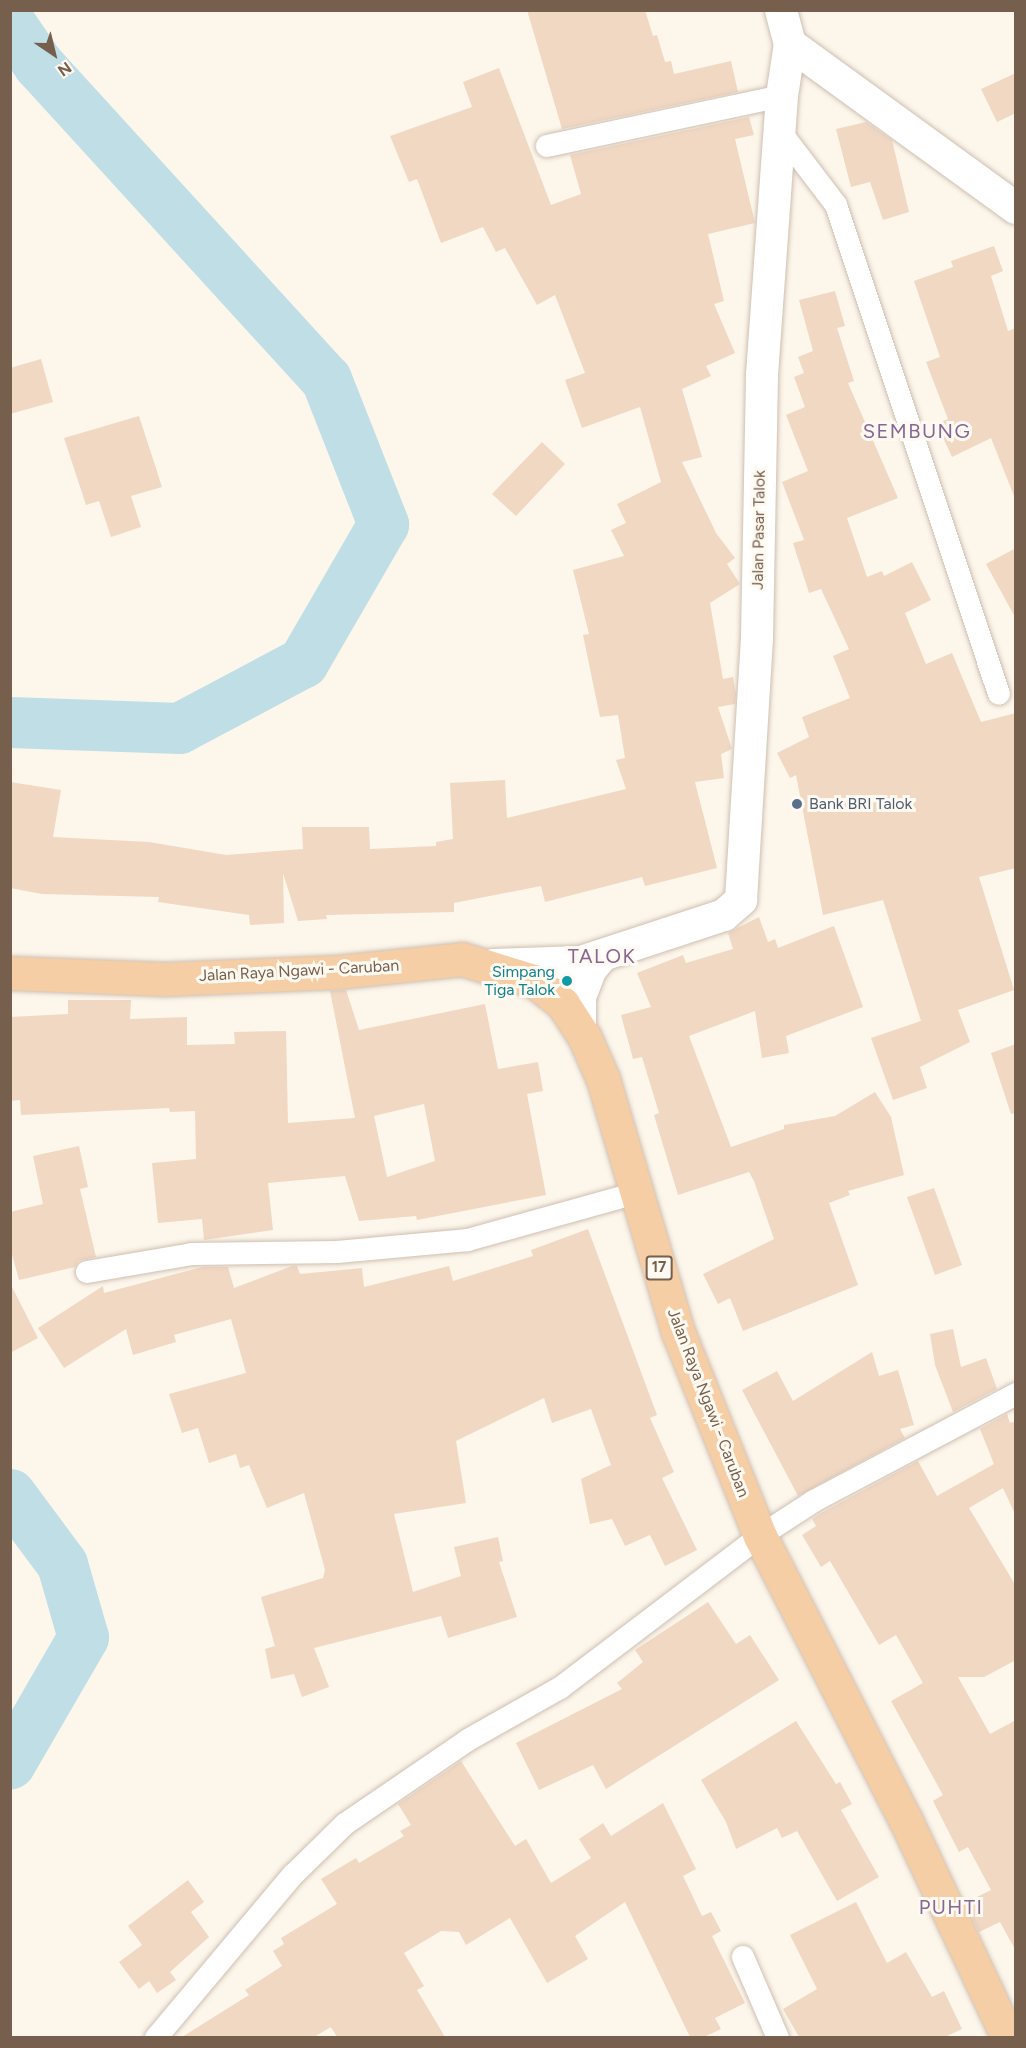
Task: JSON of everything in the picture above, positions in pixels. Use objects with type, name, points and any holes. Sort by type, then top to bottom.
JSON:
[{"type":"highway","name":"Jalan Raya Ngawi - Caruban","points":[[10,973],[165,979],[338,972],[462,959],[534,981],[563,1004],[580,1029],[603,1079],[678,1332],[760,1536],[906,1821],[1008,2037]]},
{"type":"main road","name":"Jalan Pasar Talok","points":[[486,965],[581,962],[724,915],[741,900],[757,649],[762,375],[782,134],[782,96],[790,44],[781,10]]},
{"type":"main road","points":[[790,44],[1016,208]]},
{"type":"main road","points":[[580,1029],[580,997],[591,969],[602,956]]},
{"type":"street","points":[[547,147],[782,96]]},
{"type":"street","points":[[782,134],[836,205],[999,694]]},
{"type":"street","points":[[87,1272],[192,1254],[336,1252],[468,1240],[636,1193]]},
{"type":"street","points":[[156,2037],[293,1875],[345,1824],[468,1740],[560,1688],[760,1536],[814,1501],[1016,1394]]},
{"type":"street","points":[[743,1957],[778,2037]]},
{"type":"building","points":[[527,10],[645,10],[653,36],[657,35],[665,62],[671,61],[674,74],[731,61],[738,92],[562,129]]},
{"type":"building","points":[[499,68],[551,205],[581,194],[570,155],[749,117],[754,135],[735,139],[755,223],[708,234],[724,301],[714,304],[735,353],[706,366],[711,376],[682,389],[702,457],[682,462],[716,533],[735,558],[727,564],[740,584],[710,603],[723,679],[733,677],[736,694],[735,704],[718,707],[732,749],[721,754],[724,778],[695,782],[717,868],[645,886],[642,877],[545,902],[541,886],[454,903],[454,912],[326,915],[327,919],[298,921],[283,873],[284,923],[250,925],[249,915],[158,902],[159,897],[42,894],[10,888],[10,782],[61,790],[53,837],[149,842],[226,855],[303,849],[302,827],[369,827],[370,849],[436,846],[436,842],[453,839],[450,783],[505,780],[507,818],[626,789],[616,760],[625,758],[618,715],[600,717],[583,635],[589,634],[573,570],[624,556],[611,530],[626,523],[617,504],[661,482],[640,407],[582,428],[565,380],[585,373],[555,295],[537,305],[505,248],[496,252],[483,227],[441,243],[417,179],[409,182],[390,136],[472,107],[463,82]]},
{"type":"building","points":[[1016,73],[1016,113],[997,122],[981,89]]},
{"type":"building","points":[[866,122],[892,140],[909,212],[883,220],[870,182],[851,187],[836,129]]},
{"type":"building","points":[[994,246],[1003,271],[991,276],[1008,331],[1016,328],[1014,496],[991,438],[952,457],[937,424],[948,419],[926,362],[940,357],[914,281],[953,267],[951,261]]},
{"type":"building","points":[[835,291],[845,326],[837,328],[854,381],[848,383],[898,498],[847,518],[867,577],[882,571],[884,576],[912,562],[931,600],[905,613],[926,664],[952,653],[981,722],[1016,713],[1016,868],[979,877],[1014,990],[958,1010],[970,1042],[920,1067],[927,1088],[893,1100],[871,1038],[921,1021],[883,900],[823,915],[796,775],[790,778],[777,753],[809,737],[802,717],[850,698],[833,656],[849,649],[821,589],[809,593],[793,543],[804,540],[782,482],[808,471],[786,415],[805,407],[794,377],[804,373],[798,357],[813,351],[799,300]]},
{"type":"building","points":[[41,359],[53,402],[10,414],[10,368]]},
{"type":"building","points":[[139,416],[162,487],[131,496],[141,527],[111,537],[99,501],[86,505],[64,438]]},
{"type":"building","points":[[542,442],[565,464],[516,516],[492,494]]},
{"type":"building","points":[[1016,548],[1016,619],[986,564]]},
{"type":"building","points":[[759,917],[768,942],[775,939],[778,948],[834,926],[863,1007],[786,1036],[789,1053],[762,1058],[755,1011],[689,1036],[731,1147],[784,1129],[784,1125],[835,1116],[875,1092],[891,1117],[904,1175],[848,1191],[850,1195],[829,1203],[858,1285],[743,1331],[730,1298],[718,1304],[703,1274],[774,1239],[754,1181],[749,1172],[678,1195],[654,1115],[659,1113],[642,1057],[633,1059],[621,1015],[651,1007],[637,973],[683,955],[686,963],[733,949],[728,933]]},
{"type":"building","points":[[346,990],[359,1030],[485,1004],[498,1069],[538,1062],[543,1091],[527,1094],[546,1195],[417,1220],[416,1216],[359,1221],[345,1176],[268,1183],[273,1230],[204,1240],[202,1219],[158,1223],[152,1163],[196,1159],[195,1111],[170,1112],[169,1108],[21,1115],[20,1100],[10,1101],[10,1017],[68,1014],[68,1000],[131,1000],[130,1019],[187,1017],[187,1045],[235,1044],[234,1032],[286,1031],[288,1123],[355,1118],[330,991]],"holes":[[[424,1104],[435,1161],[387,1177],[374,1116]]]},
{"type":"building","points":[[1016,1044],[1016,1113],[1011,1114],[991,1053]]},
{"type":"building","points":[[79,1146],[88,1187],[80,1189],[96,1257],[79,1261],[75,1267],[19,1280],[10,1247],[10,1212],[43,1204],[33,1156]]},
{"type":"building","points":[[934,1188],[962,1265],[935,1275],[907,1197]]},
{"type":"building","points":[[588,1229],[657,1415],[650,1418],[674,1472],[662,1478],[697,1550],[665,1566],[650,1535],[625,1546],[612,1519],[590,1524],[581,1479],[611,1465],[591,1409],[552,1423],[544,1398],[456,1441],[466,1503],[394,1514],[413,1592],[461,1576],[454,1547],[498,1537],[503,1561],[499,1562],[517,1617],[448,1638],[441,1616],[314,1648],[329,1687],[302,1697],[294,1674],[271,1679],[265,1649],[275,1646],[261,1597],[323,1578],[325,1570],[304,1493],[267,1508],[249,1465],[240,1468],[236,1454],[209,1463],[198,1428],[182,1433],[169,1394],[246,1373],[231,1319],[174,1335],[176,1342],[133,1355],[126,1329],[64,1368],[38,1328],[103,1286],[104,1293],[202,1267],[228,1267],[234,1288],[292,1266],[297,1266],[300,1274],[362,1268],[364,1287],[449,1266],[453,1281],[533,1256],[531,1250]]},
{"type":"building","points":[[10,1283],[38,1338],[10,1353]]},
{"type":"building","points":[[953,1329],[961,1367],[986,1358],[997,1389],[953,1412],[935,1365],[930,1334]]},
{"type":"building","points":[[872,1352],[879,1376],[898,1370],[914,1425],[900,1429],[905,1438],[798,1496],[742,1390],[777,1371],[793,1401]]},
{"type":"building","points":[[1007,1414],[1010,1423],[1016,1421],[1016,1516],[1003,1488],[969,1508],[1016,1586],[1016,1660],[984,1677],[958,1677],[990,1734],[1016,1720],[1016,1951],[1000,1922],[979,1932],[965,1903],[991,1890],[968,1847],[959,1852],[933,1801],[943,1795],[891,1701],[923,1683],[896,1635],[879,1645],[830,1561],[821,1567],[802,1535],[816,1526],[812,1519],[821,1513],[918,1461],[937,1496],[994,1464],[980,1429]]},
{"type":"building","points":[[708,1602],[736,1644],[750,1635],[779,1680],[606,1789],[593,1765],[539,1790],[516,1743],[622,1689],[617,1683],[643,1662],[635,1650]]},
{"type":"building","points":[[796,1721],[836,1784],[840,1782],[852,1804],[841,1810],[879,1877],[837,1901],[797,1831],[782,1838],[777,1828],[736,1849],[726,1822],[701,1780]]},
{"type":"building","points":[[461,1761],[515,1846],[526,1839],[551,1883],[591,1858],[579,1839],[603,1823],[611,1836],[663,1803],[696,1869],[683,1876],[702,1916],[711,1912],[721,1931],[712,1936],[745,2003],[715,2018],[721,2029],[704,2037],[690,2037],[625,1902],[575,1936],[588,1959],[547,1983],[510,1918],[466,1945],[459,1932],[441,1931],[404,1953],[424,1986],[417,1990],[445,2037],[337,2037],[331,2027],[314,2037],[182,2037],[249,1995],[245,1990],[282,1966],[273,1951],[284,1944],[281,1938],[337,1904],[321,1879],[356,1858],[359,1863],[404,1836],[400,1831],[411,1825],[398,1804]]},
{"type":"building","points":[[188,1880],[204,1902],[191,1912],[209,1937],[170,1972],[176,1980],[157,1993],[149,1981],[139,1989],[119,1962],[142,1945],[128,1926]]},
{"type":"building","points":[[856,1902],[887,1963],[906,1952],[932,1997],[944,1991],[962,2029],[945,2037],[799,2037],[783,2009],[817,1989],[790,1935]]},
{"type":"waterway","points":[[10,23],[38,64],[326,379],[383,524],[303,662],[179,728],[10,722]]},
{"type":"waterway","points":[[10,1494],[62,1564],[83,1637],[10,1763]]},
{"type":"place","name":"Bank BRI Talok","points":[[797,804]]},
{"type":"place","name":"Simpang Tiga Talok","points":[[567,981]]},
{"type":"district","name":"SEMBUNG","points":[[917,431]]},
{"type":"district","name":"TALOK","points":[[602,956]]},
{"type":"district","name":"PUHTI","points":[[951,1907]]}]
